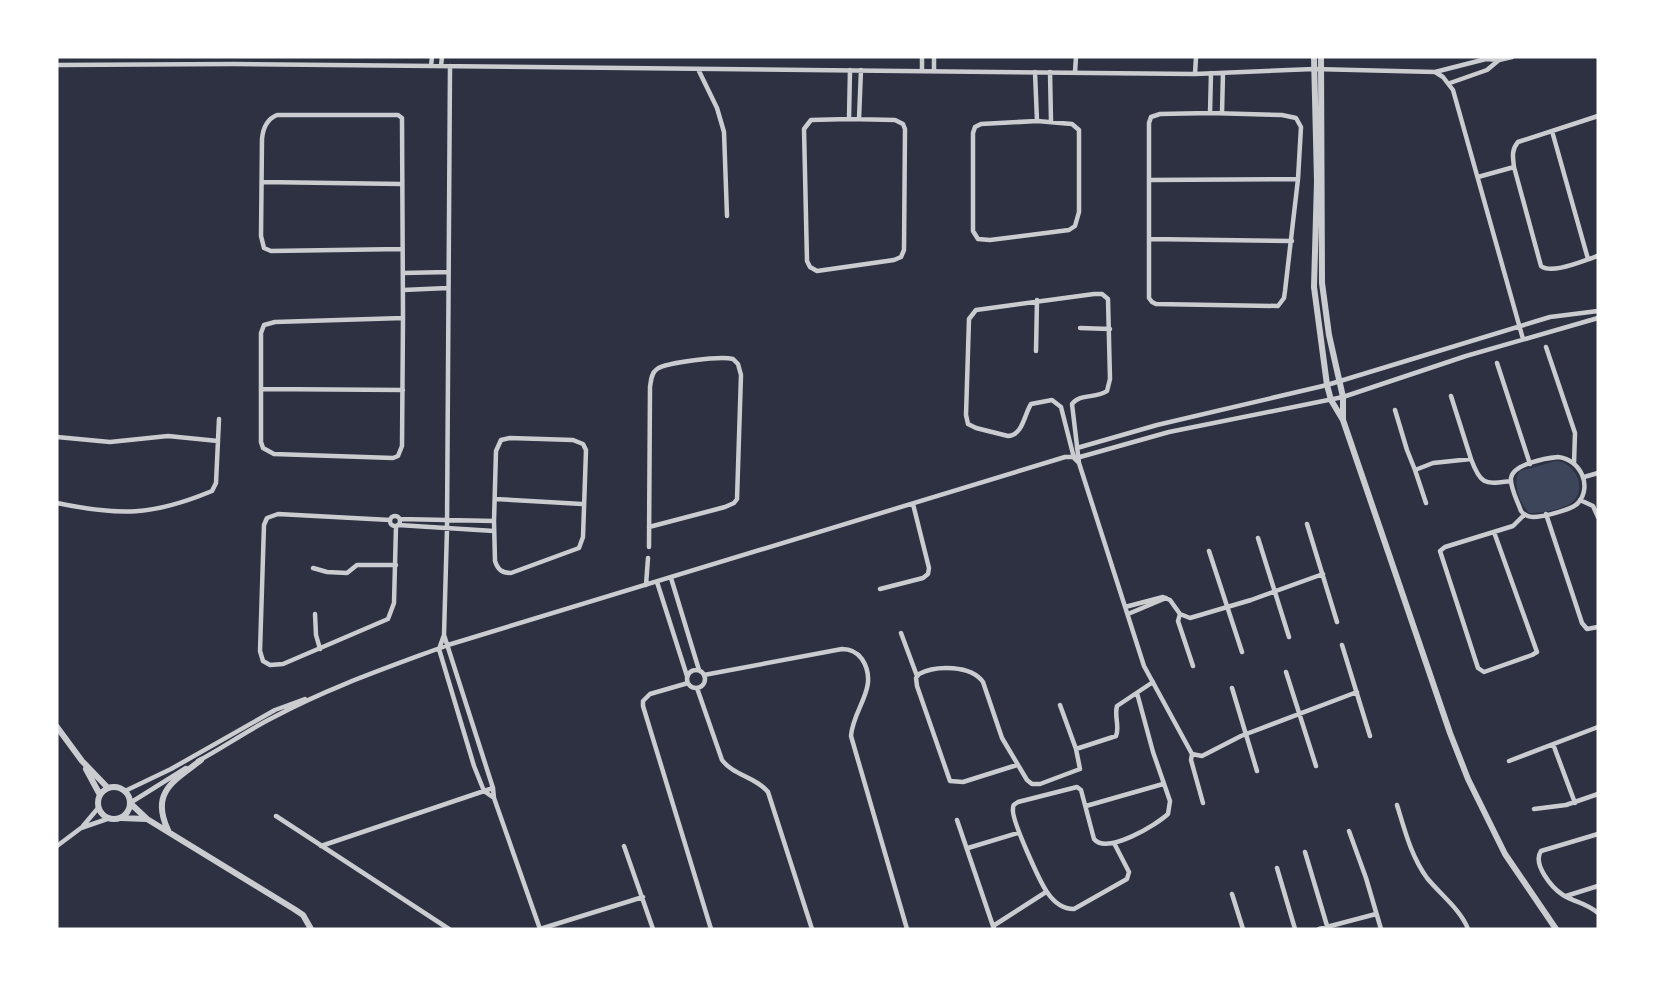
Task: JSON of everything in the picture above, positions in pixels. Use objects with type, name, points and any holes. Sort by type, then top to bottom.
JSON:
[{"type":"street","points":[[85,65],[86,57]]},
{"type":"street","points":[[432,57],[432,66]]},
{"type":"street","points":[[441,66],[442,57]]},
{"type":"street","points":[[922,57],[922,71]]},
{"type":"street","points":[[934,57],[934,70]]},
{"type":"street","points":[[1075,72],[1076,57]]},
{"type":"street","points":[[1195,74],[1196,57]]},
{"type":"street","points":[[1314,57],[1318,69],[1322,283],[1329,334],[1343,397],[1343,420]]},
{"type":"street","points":[[1321,57],[1318,69],[1314,287],[1331,400],[1343,420],[1450,733],[1468,779],[1505,854],[1556,929]]},
{"type":"street","points":[[57,65],[450,66],[1195,74],[1318,69],[1435,72],[1486,59],[1512,57]]},
{"type":"street","points":[[1450,83],[1487,70],[1499,59]]},
{"type":"street","points":[[450,66],[447,529],[444,635],[438,649],[484,791],[494,798]]},
{"type":"street","points":[[698,69],[721,121],[725,145],[728,216]]},
{"type":"street","points":[[849,119],[850,70]]},
{"type":"street","points":[[859,119],[861,70]]},
{"type":"street","points":[[1035,72],[1037,121]]},
{"type":"street","points":[[1050,72],[1051,122]]},
{"type":"street","points":[[1435,72],[1450,83],[1454,90],[1523,339]]},
{"type":"street","points":[[1210,113],[1211,73]]},
{"type":"street","points":[[1222,113],[1223,73]]},
{"type":"street","points":[[1210,113],[1282,115],[1296,118],[1301,127],[1292,241],[1284,298],[1278,306],[1152,302],[1149,298],[1149,123],[1151,117],[1160,114],[1210,113]]},
{"type":"street","points":[[402,249],[268,251],[262,246],[263,131],[271,117],[277,115],[396,115],[400,116],[403,121],[402,184],[404,318],[403,390],[401,452],[393,458],[269,453],[263,448],[261,442],[261,333],[264,325],[404,318]]},
{"type":"street","points":[[1598,116],[1518,142],[1512,152],[1541,266],[1546,270],[1554,270],[1598,256]]},
{"type":"street","points":[[849,119],[895,120],[903,124],[905,129],[904,250],[901,257],[894,260],[817,271],[810,267],[807,261],[804,129],[811,120],[849,119]]},
{"type":"street","points":[[1037,121],[1072,124],[1080,133],[1079,213],[1076,226],[1069,230],[990,240],[978,239],[973,231],[973,133],[975,126],[1037,121]]},
{"type":"street","points":[[1552,131],[1588,259]]},
{"type":"street","points":[[1478,177],[1514,167]]},
{"type":"street","points":[[1149,180],[1298,179]]},
{"type":"street","points":[[262,182],[402,184]]},
{"type":"street","points":[[1150,239],[1292,241]]},
{"type":"street","points":[[403,273],[448,272]]},
{"type":"street","points":[[403,290],[448,288]]},
{"type":"street","points":[[1074,449],[1072,404],[1079,398],[1101,395],[1107,391],[1110,380],[1110,304],[1106,296],[1102,294],[1037,300],[976,310],[969,319],[968,424],[1008,436],[1014,435],[1018,432],[1030,404],[1052,400],[1061,406],[1074,449],[1142,660],[1192,754],[1191,760],[1203,803]]},
{"type":"street","points":[[1036,351],[1037,300]]},
{"type":"street","points":[[125,791],[171,769],[275,710],[448,645],[912,504],[1065,456],[1074,449],[1156,425],[1327,385],[1550,317],[1598,311]]},
{"type":"street","points":[[1065,456],[1077,457],[1169,432],[1343,397],[1523,339],[1598,318]]},
{"type":"street","points":[[1080,328],[1110,328]]},
{"type":"street","points":[[1546,346],[1575,433],[1574,464]]},
{"type":"street","points":[[648,547],[652,375],[657,369],[667,365],[722,358],[734,359],[741,375],[737,499],[725,507],[649,527]]},
{"type":"street","points":[[1497,363],[1530,464]]},
{"type":"street","points":[[261,389],[403,390]]},
{"type":"street","points":[[1451,396],[1477,476],[1481,481],[1491,483],[1511,481]]},
{"type":"street","points":[[1395,410],[1426,503]]},
{"type":"street","points":[[57,503],[96,511],[144,512],[207,493],[215,488],[219,419]]},
{"type":"street","points":[[57,437],[110,442],[168,436],[218,441]]},
{"type":"street","points":[[510,438],[573,440],[585,446],[583,537],[579,548],[520,572],[505,573],[497,567],[495,561],[495,499],[496,451],[501,440],[510,438]]},
{"type":"street","points":[[1558,457],[1574,464],[1584,477],[1580,500],[1575,506],[1546,514],[1534,517],[1524,515],[1511,481],[1514,471],[1530,464],[1558,457]]},
{"type":"street","points":[[1415,470],[1433,463],[1471,459]]},
{"type":"street","points":[[1584,477],[1598,473]]},
{"type":"street","points":[[495,499],[582,504]]},
{"type":"street","points":[[1580,500],[1593,506],[1598,517]]},
{"type":"street","points":[[880,589],[923,578],[928,574],[929,568],[912,504]]},
{"type":"street","points":[[400,519],[397,525],[394,603],[388,619],[278,666],[263,661],[260,651],[264,525],[267,518],[278,514],[390,520],[395,516],[400,519],[494,521]]},
{"type":"street","points":[[1546,514],[1582,623],[1587,629],[1598,627]]},
{"type":"street","points":[[1494,532],[1537,652],[1484,672],[1478,668],[1440,551],[1445,547],[1512,526],[1524,515]]},
{"type":"street","points":[[390,520],[391,524],[397,525],[494,531]]},
{"type":"street","points":[[1307,524],[1337,622]]},
{"type":"street","points":[[1257,538],[1288,637]]},
{"type":"street","points":[[1209,551],[1242,652]]},
{"type":"street","points":[[646,585],[648,558]]},
{"type":"street","points":[[313,568],[327,572],[348,573],[357,565],[396,565]]},
{"type":"street","points":[[1125,607],[1159,597],[1166,598],[1184,618],[1190,618],[1323,574]]},
{"type":"street","points":[[671,578],[699,670],[704,675]]},
{"type":"street","points":[[657,582],[688,683]]},
{"type":"street","points":[[1128,614],[1166,598]]},
{"type":"street","points":[[315,614],[315,635],[320,648]]},
{"type":"street","points":[[1180,614],[1178,621],[1193,666]]},
{"type":"street","points":[[901,633],[950,781],[963,782],[1017,765]]},
{"type":"street","points":[[444,635],[493,788],[494,798],[540,929],[643,897]]},
{"type":"street","points":[[1342,645],[1370,736]]},
{"type":"street","points":[[704,675],[842,649],[848,649],[859,655],[866,664],[870,680],[851,736],[907,929]]},
{"type":"street","points":[[917,676],[923,671],[939,669],[963,670],[979,677],[983,682],[1002,738],[1030,783],[1040,784],[1080,769],[1076,750],[1060,705]]},
{"type":"street","points":[[687,676],[692,670],[699,670]]},
{"type":"street","points":[[1286,672],[1316,766]]},
{"type":"street","points":[[697,688],[703,685],[704,675]]},
{"type":"street","points":[[1076,750],[1116,736],[1118,732],[1115,711],[1117,706],[1154,682]]},
{"type":"street","points":[[711,929],[643,706],[643,701],[651,694],[688,683],[697,688],[722,760],[730,768],[760,784],[768,792],[812,929]]},
{"type":"street","points":[[1232,688],[1257,771]]},
{"type":"street","points":[[1192,754],[1202,756],[1245,734],[1357,692]]},
{"type":"street","points":[[1114,843],[1129,872],[1127,879],[1070,909],[1059,905],[1046,892],[1018,833],[1012,810],[1018,802],[1077,787],[1081,790],[1096,842],[1103,844],[1114,843],[1153,826],[1168,814],[1170,801],[1137,693]]},
{"type":"street","points":[[120,818],[128,811],[130,803],[273,717],[319,695]]},
{"type":"street","points":[[57,727],[82,761],[108,788]]},
{"type":"street","points":[[1509,761],[1598,727]]},
{"type":"street","points":[[1553,744],[1575,803]]},
{"type":"street","points":[[168,832],[161,810],[165,790],[201,760]]},
{"type":"street","points":[[82,761],[100,795],[101,812],[110,818]]},
{"type":"street","points":[[1086,806],[1163,784]]},
{"type":"street","points":[[100,795],[108,788],[116,787],[125,791],[130,803],[147,819],[303,915],[311,929]]},
{"type":"street","points":[[321,846],[493,788]]},
{"type":"street","points":[[1534,809],[1575,803],[1598,794]]},
{"type":"street","points":[[1397,805],[1414,858],[1427,878],[1460,915],[1468,929]]},
{"type":"street","points":[[57,846],[81,828],[99,807]]},
{"type":"street","points":[[276,816],[449,929]]},
{"type":"street","points":[[81,828],[110,818],[147,819]]},
{"type":"street","points":[[957,820],[993,928],[1046,892]]},
{"type":"street","points":[[1349,831],[1381,929]]},
{"type":"street","points":[[968,848],[1018,833]]},
{"type":"street","points":[[1598,834],[1541,851],[1538,856],[1538,862],[1556,890],[1565,896],[1583,902],[1598,913]]},
{"type":"street","points":[[624,846],[653,929]]},
{"type":"street","points":[[1305,852],[1327,928]]},
{"type":"street","points":[[1277,868],[1295,929]]},
{"type":"street","points":[[1565,896],[1598,886]]},
{"type":"street","points":[[1232,894],[1243,929]]},
{"type":"street","points":[[1319,929],[1376,914]]},
{"type":"shaded area","points":[[1556,461],[1569,466],[1574,471],[1579,484],[1576,498],[1562,508],[1529,513],[1518,493],[1517,476],[1520,471]]}]
